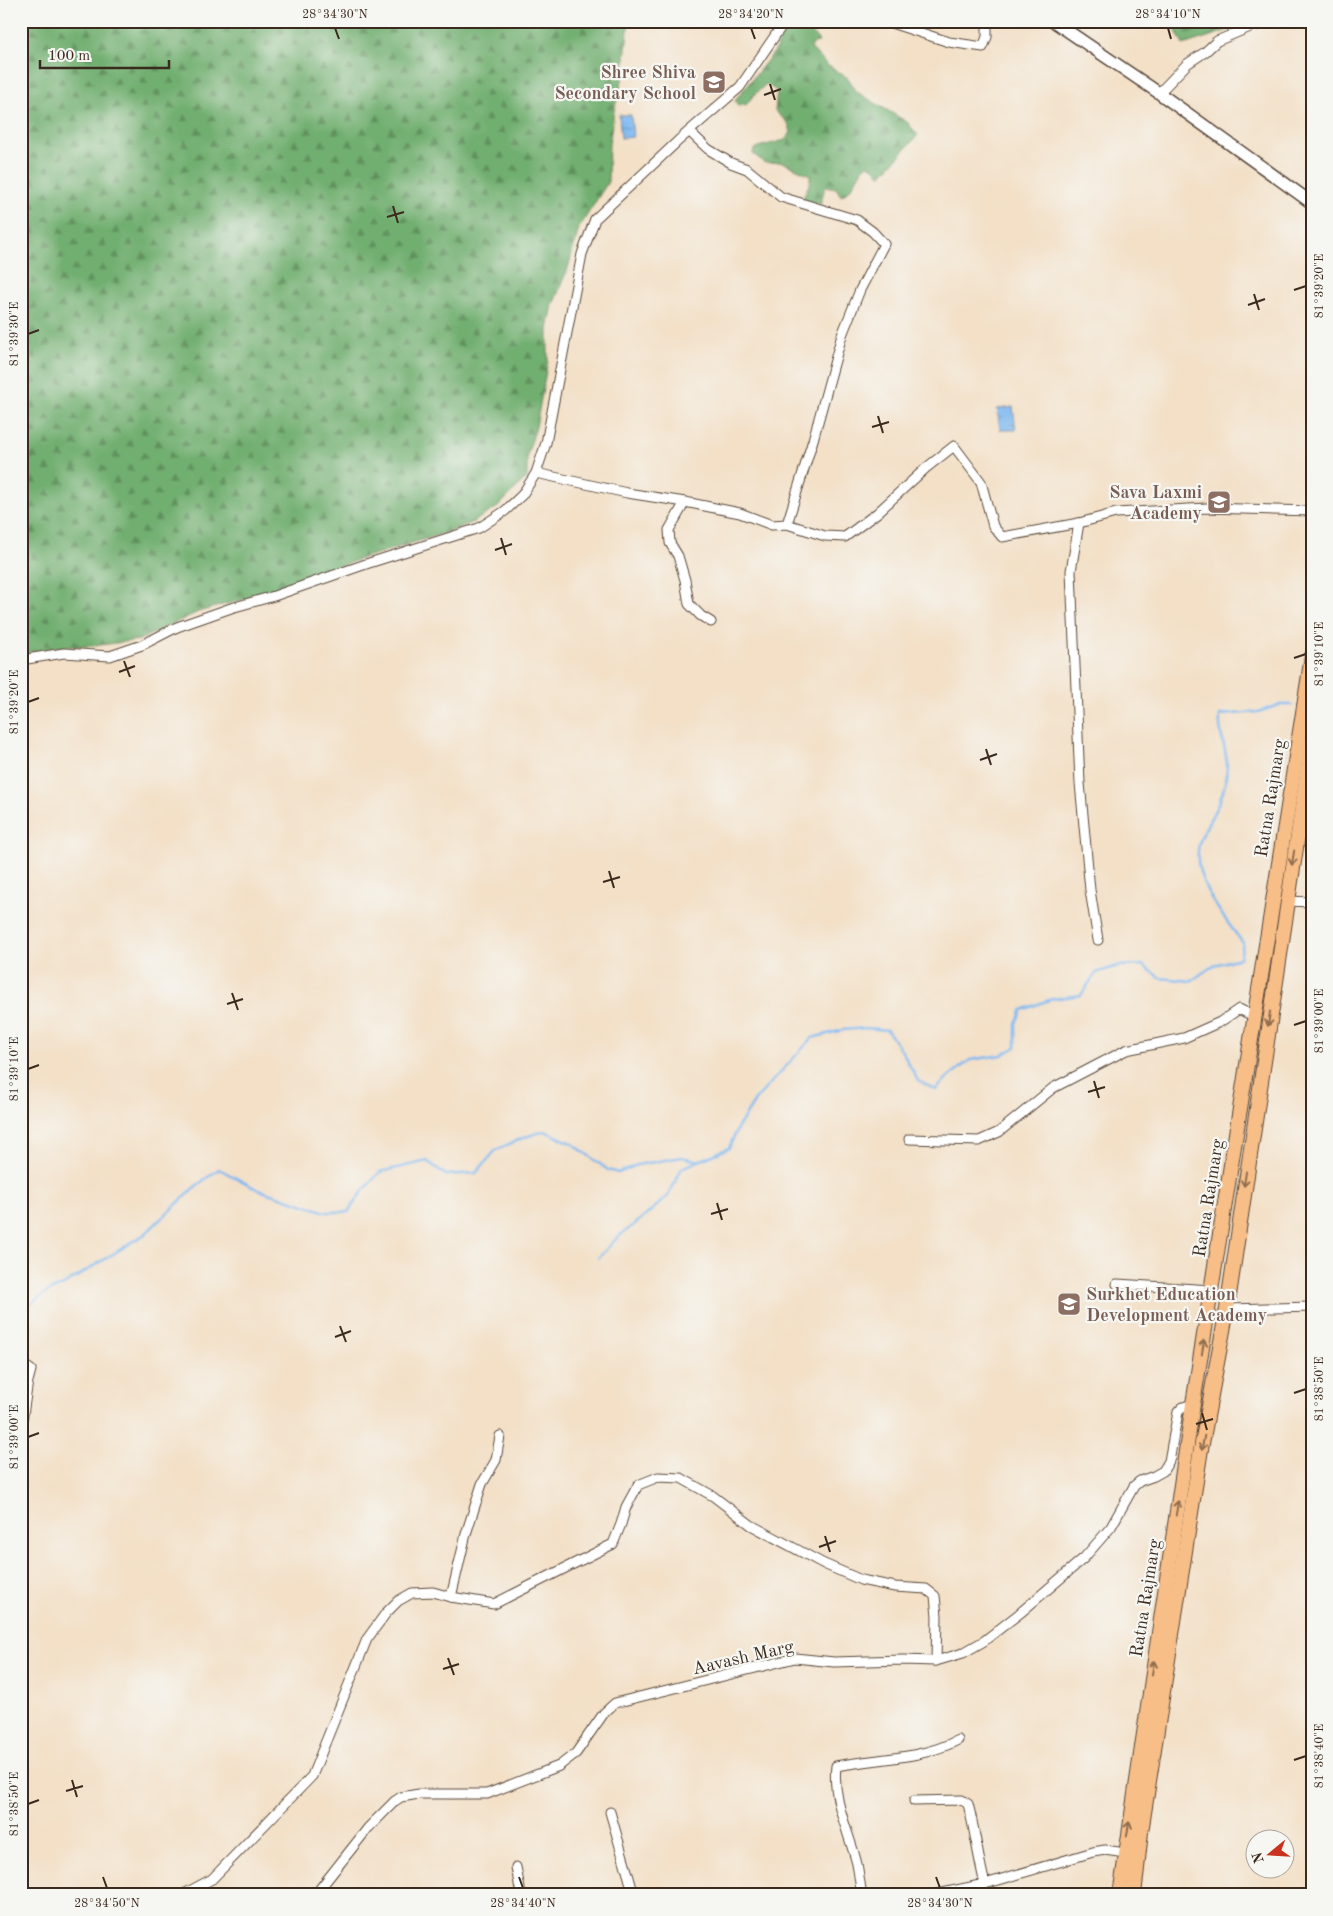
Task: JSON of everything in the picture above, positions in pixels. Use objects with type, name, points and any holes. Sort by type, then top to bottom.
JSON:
[{"type":"main road","name":"Ratna Rajmarg","points":[[1120,1895],[1193,1404],[1312,656]]},
{"type":"main road","name":"Ratna Rajmarg","points":[[1134,1895],[1141,1832],[1201,1449],[1227,1309],[1287,900],[1306,810],[1312,741]]},
{"type":"street","points":[[21,660],[64,653],[110,656],[142,645],[178,627],[231,608],[274,596],[375,561],[480,528],[505,510],[522,495],[536,473],[546,443],[582,254],[595,219],[740,87],[785,21]]},
{"type":"street","points":[[885,21],[949,42],[983,47],[987,21]]},
{"type":"street","points":[[1053,21],[1159,92],[1312,203]]},
{"type":"street","points":[[1159,92],[1187,64],[1217,41],[1250,27],[1272,21]]},
{"type":"street","points":[[690,132],[708,149],[731,163],[747,169],[781,198],[857,220],[873,232],[884,244],[860,290],[842,335],[787,524]]},
{"type":"street","points":[[536,473],[626,493],[685,502],[740,514],[772,525],[787,524],[825,536],[845,537],[877,513],[926,468],[954,446],[981,482],[993,526],[1002,536],[1079,523],[1116,513],[1207,508],[1312,511]]},
{"type":"street","points":[[685,502],[669,530],[670,543],[680,564],[689,604],[701,616],[711,622]]},
{"type":"street","points":[[1079,523],[1071,571],[1080,784],[1090,890],[1098,940]]},
{"type":"street","points":[[1287,900],[1312,902]]},
{"type":"street","points":[[909,1139],[979,1141],[999,1132],[1053,1088],[1126,1050],[1184,1038],[1220,1022],[1239,1010],[1255,1017]]},
{"type":"street","points":[[1117,1284],[1212,1290]]},
{"type":"street","points":[[1227,1309],[1312,1307]]},
{"type":"street","points":[[21,1363],[31,1370],[21,1428]]},
{"type":"street","name":"Aavash Marg","points":[[315,1895],[368,1828],[394,1801],[418,1794],[487,1794],[559,1766],[576,1753],[604,1713],[615,1703],[795,1658],[834,1662],[902,1660],[936,1662],[963,1653],[984,1641],[1020,1613],[1084,1558],[1111,1527],[1134,1486],[1140,1481],[1163,1471],[1169,1461],[1178,1412],[1183,1407],[1193,1404]]},
{"type":"street","points":[[451,1597],[466,1534],[482,1484],[496,1460],[500,1436]]},
{"type":"street","points":[[182,1895],[212,1879],[312,1776],[367,1639],[386,1612],[398,1601],[412,1593],[433,1592],[494,1604],[613,1544],[626,1507],[638,1485],[658,1477],[681,1478],[713,1496],[751,1525],[824,1564],[869,1582],[895,1587],[926,1589],[935,1596],[937,1616],[936,1662]]},
{"type":"street","points":[[862,1895],[856,1864],[836,1794],[834,1780],[836,1766],[922,1753],[942,1748],[958,1740]]},
{"type":"street","points":[[914,1801],[962,1800],[968,1804],[985,1884]]},
{"type":"street","points":[[610,1812],[634,1895]]},
{"type":"street","points":[[934,1895],[985,1884],[1093,1852],[1105,1850],[1125,1853]]},
{"type":"street","points":[[516,1868],[521,1895]]},
{"type":"green space","points":[[21,21],[629,21],[623,77],[614,111],[609,145],[608,182],[579,228],[568,268],[553,305],[548,329],[548,360],[536,427],[527,455],[527,477],[498,507],[473,522],[445,533],[363,558],[263,594],[198,612],[139,640],[93,646],[56,647],[21,654]]},
{"type":"green space","points":[[794,21],[804,21],[803,25],[805,28],[816,36],[819,42],[814,43],[811,48],[827,65],[848,78],[857,92],[907,122],[918,135],[881,176],[874,168],[867,165],[849,190],[841,196],[836,188],[825,186],[821,204],[803,198],[810,182],[810,175],[782,162],[765,163],[753,154],[753,151],[758,147],[785,140],[791,132],[788,123],[775,111],[777,91],[766,84],[746,105],[738,106],[735,100],[775,51],[781,37]]},
{"type":"green space","points":[[1171,21],[1257,21],[1183,45]]},
{"type":"water","points":[[619,115],[631,115],[633,137],[621,138]]},
{"type":"water","points":[[1013,407],[1016,430],[1000,430],[997,409]]},
{"type":"waterway","points":[[598,1258],[618,1237],[668,1196],[682,1168],[729,1148],[737,1129],[756,1099],[812,1038],[843,1030],[867,1028],[887,1030],[903,1053],[918,1081],[936,1090],[947,1078],[970,1060],[1002,1055],[1016,1047],[1016,1023],[1022,1010],[1052,999],[1081,995],[1096,973],[1118,966],[1143,965],[1160,978],[1191,981],[1214,965],[1240,958],[1243,943],[1225,920],[1208,893],[1198,864],[1198,850],[1202,836],[1221,797],[1226,778],[1227,764],[1220,727],[1220,715],[1258,712],[1279,705],[1293,705]]},
{"type":"waterway","points":[[21,1310],[49,1291],[62,1286],[145,1234],[196,1186],[219,1169],[259,1190],[326,1212],[348,1212],[362,1192],[380,1172],[427,1161],[446,1175],[476,1173],[496,1150],[525,1137],[545,1131],[573,1144],[608,1170],[618,1173],[637,1165],[682,1157],[699,1161]]},
{"type":"place","name":"Shree Shiva Secondary School","points":[[714,82]]},
{"type":"place","name":"Sava Laxmi Academy","points":[[1219,502]]},
{"type":"place","name":"Surkhet Education Development Academy","points":[[1069,1304]]}]
